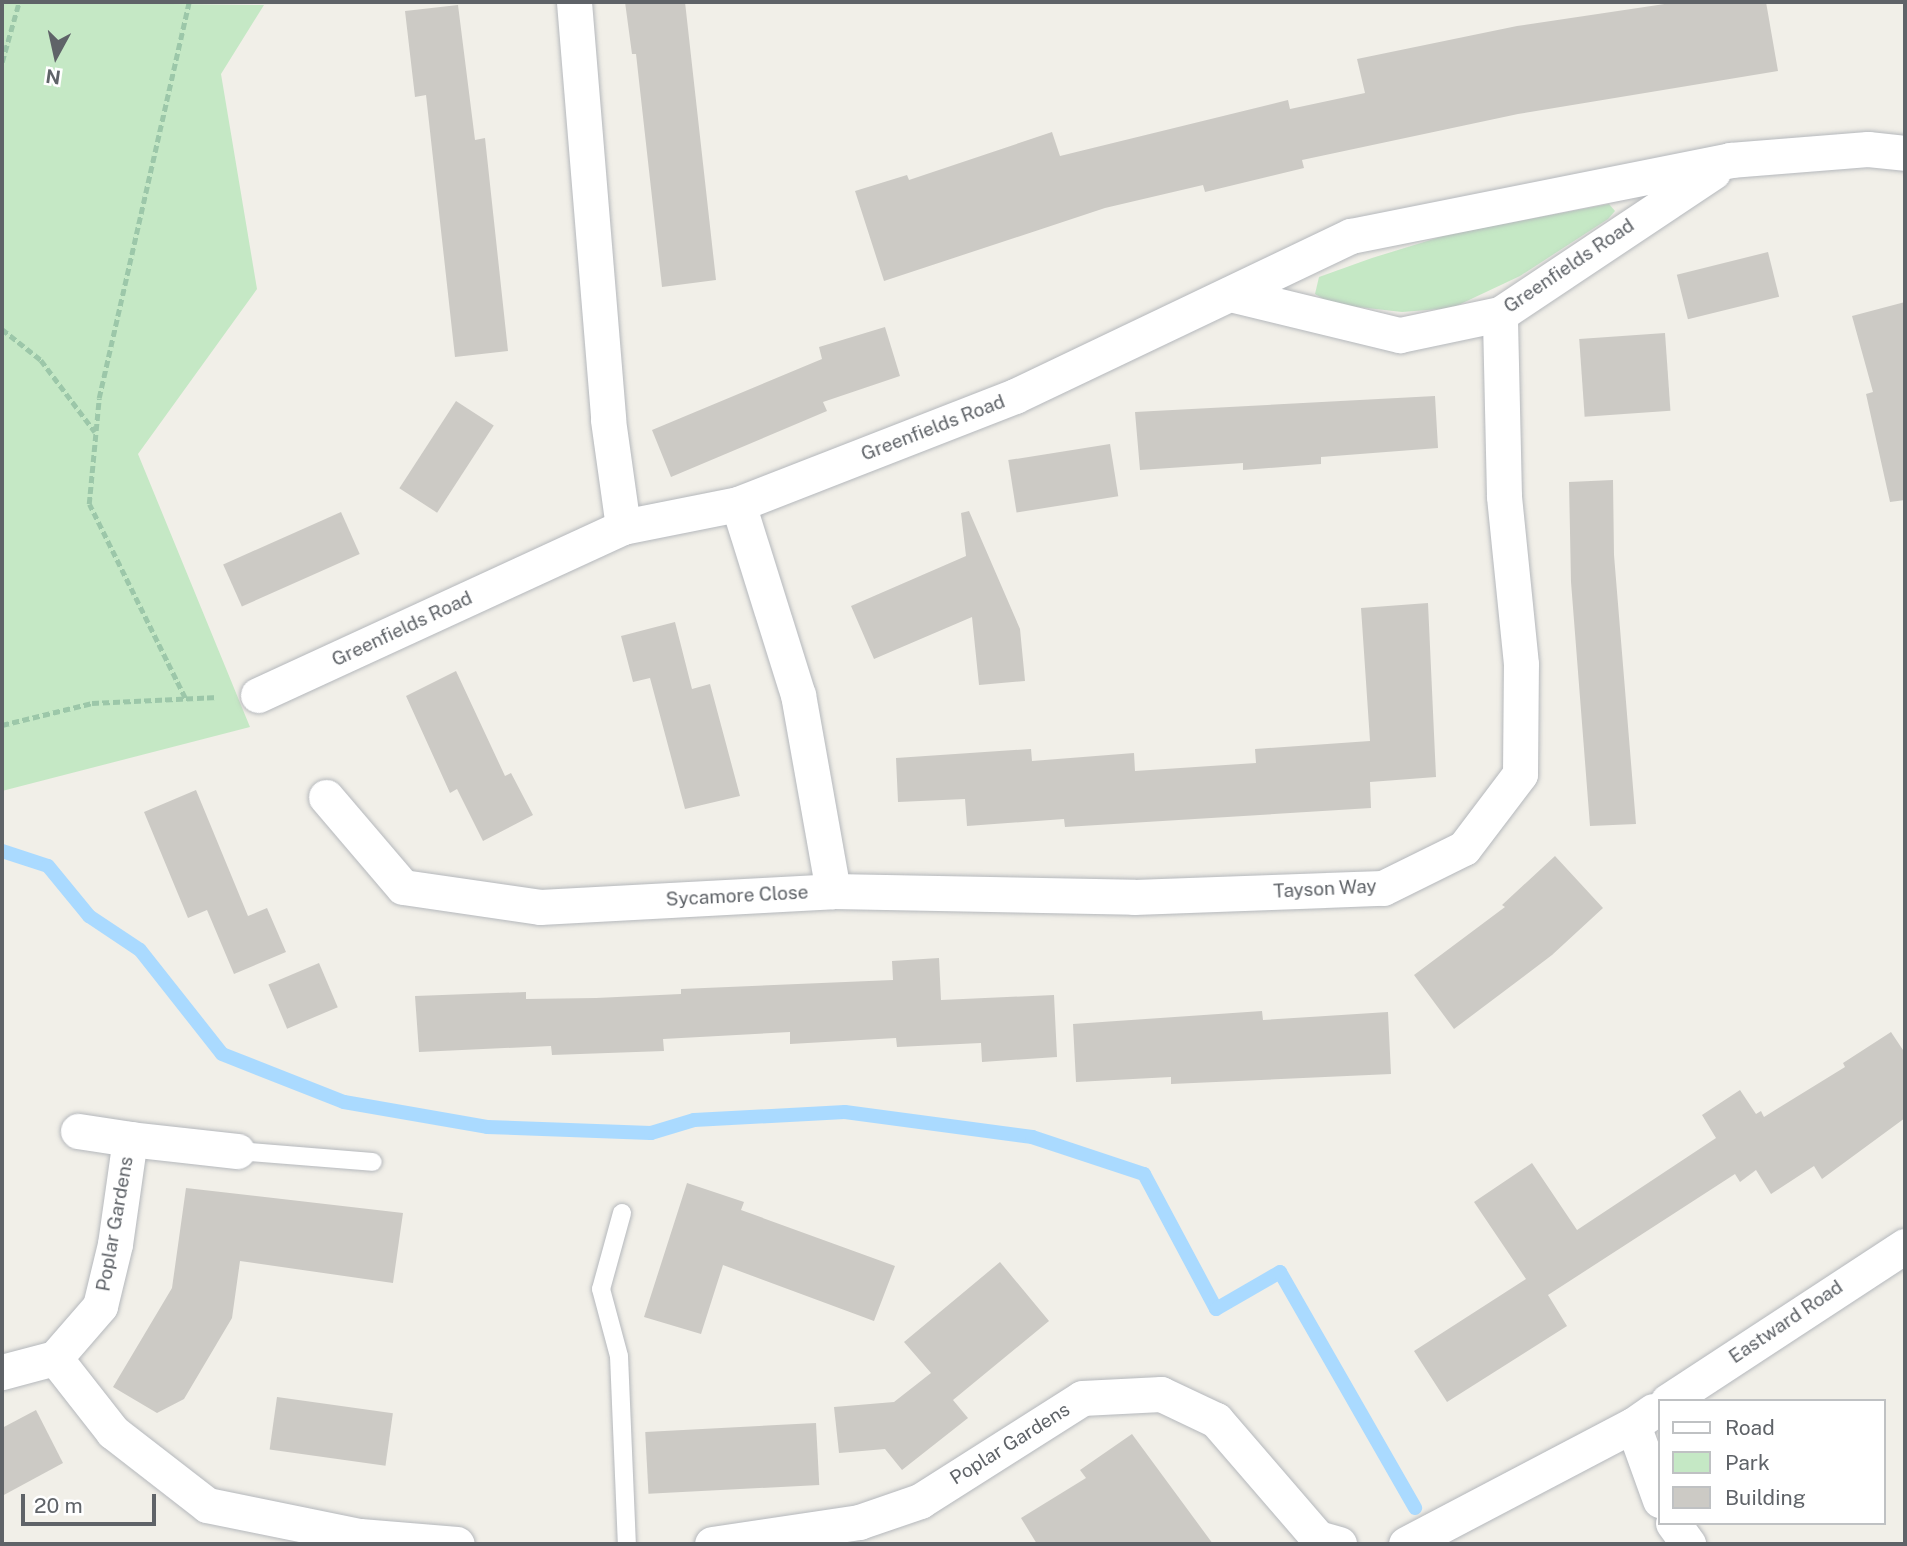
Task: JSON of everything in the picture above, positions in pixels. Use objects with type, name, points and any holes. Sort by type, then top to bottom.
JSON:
[{"type":"street","points":[[574,2],[608,420],[623,527]]},
{"type":"street","name":"Greenfields Road","points":[[258,695],[623,527],[738,504],[1015,396],[1351,236],[1730,160],[1868,149],[1905,153]]},
{"type":"street","name":"Greenfields Road","points":[[1230,294],[1400,335],[1500,314],[1730,160]]},
{"type":"street","name":"Tayson Way","points":[[833,891],[1134,897],[1383,888],[1464,848],[1520,774],[1521,663],[1504,496],[1500,314]]},
{"type":"street","name":"Sycamore Close","points":[[326,797],[403,887],[540,906],[833,891],[798,695],[738,504]]},
{"type":"street","points":[[78,1131],[130,1139]]},
{"type":"street","name":"Poplar Gardens","points":[[55,1357],[100,1306],[115,1244],[130,1139],[237,1151]]},
{"type":"street","name":"Eastward Road","points":[[1671,1399],[1905,1246]]},
{"type":"street","points":[[2,1372],[55,1357],[113,1432],[208,1505],[360,1536],[457,1544]]},
{"type":"street","name":"Poplar Gardens","points":[[712,1544],[859,1522],[920,1501],[1082,1398],[1161,1394],[1216,1420],[1318,1538],[1339,1544]]},
{"type":"street","points":[[1406,1544],[1646,1415],[1658,1488]]},
{"type":"street","points":[[1674,1525],[1688,1544]]},
{"type":"lane","points":[[237,1151],[373,1162]]},
{"type":"lane","points":[[622,1213],[601,1289],[619,1356],[627,1544]]},
{"type":"path","points":[[2,62],[19,2]]},
{"type":"path","points":[[185,698],[89,505],[96,433],[124,279],[189,2]]},
{"type":"path","points":[[2,329],[41,360],[96,433]]},
{"type":"path","points":[[2,725],[92,702],[258,695]]},
{"type":"green space","points":[[2,2],[264,5],[221,74],[257,289],[138,454],[250,727],[2,791]]},
{"type":"green space","points":[[1609,204],[1615,211],[1608,219],[1520,276],[1452,308],[1402,312],[1332,304],[1315,294],[1319,277],[1450,234]]},
{"type":"building","points":[[625,2],[685,2],[716,280],[662,287],[636,54],[632,54]]},
{"type":"building","points":[[1678,2],[1766,2],[1778,71],[1518,114],[1302,160],[1304,168],[1205,192],[1203,185],[1105,208],[884,281],[855,191],[907,175],[909,180],[1052,132],[1060,156],[1288,100],[1290,109],[1365,93],[1357,59],[1517,26]]},
{"type":"building","points":[[458,5],[475,140],[485,138],[508,351],[455,357],[426,95],[415,97],[405,11]]},
{"type":"building","points":[[1768,252],[1779,297],[1688,319],[1677,275]]},
{"type":"building","points":[[1905,302],[1905,500],[1890,502],[1866,394],[1873,392],[1852,316]]},
{"type":"building","points":[[885,327],[900,376],[823,402],[827,411],[671,477],[652,430],[822,359],[819,347]]},
{"type":"building","points":[[1665,333],[1670,411],[1585,417],[1579,339]]},
{"type":"building","points":[[1435,396],[1438,448],[1321,457],[1321,464],[1243,470],[1243,463],[1140,470],[1135,412]]},
{"type":"building","points":[[456,401],[494,426],[437,513],[399,488]]},
{"type":"building","points":[[1110,444],[1118,496],[1017,512],[1008,460]]},
{"type":"building","points":[[1613,480],[1614,555],[1636,824],[1590,826],[1571,582],[1569,482]]},
{"type":"building","points":[[969,511],[1020,629],[1025,681],[979,685],[972,617],[874,659],[851,606],[966,556],[961,513]]},
{"type":"building","points":[[341,512],[360,554],[242,606],[223,564]]},
{"type":"building","points":[[1428,603],[1436,777],[1370,782],[1371,808],[1065,827],[1064,819],[967,826],[965,799],[898,802],[896,758],[1031,749],[1032,761],[1134,753],[1135,771],[1256,763],[1255,749],[1370,741],[1361,608]]},
{"type":"building","points":[[675,622],[692,689],[710,684],[740,796],[685,809],[650,678],[633,682],[621,636]]},
{"type":"building","points":[[456,671],[505,776],[511,773],[533,815],[483,841],[457,789],[450,793],[406,696]]},
{"type":"building","points":[[196,790],[248,916],[267,908],[286,952],[234,974],[207,910],[188,918],[144,812]]},
{"type":"building","points":[[1555,856],[1603,908],[1552,955],[1454,1029],[1414,975],[1505,907],[1502,905]]},
{"type":"building","points":[[939,958],[941,1000],[1054,995],[1057,1057],[982,1062],[981,1043],[897,1047],[896,1038],[790,1044],[790,1032],[663,1039],[664,1051],[552,1055],[551,1046],[419,1052],[415,996],[526,992],[526,999],[596,998],[681,994],[681,989],[893,980],[892,961]]},
{"type":"building","points":[[319,963],[338,1007],[287,1029],[268,984]]},
{"type":"building","points":[[1262,1011],[1263,1020],[1388,1012],[1391,1074],[1171,1084],[1171,1077],[1076,1082],[1073,1024]]},
{"type":"building","points":[[1891,1032],[1905,1053],[1905,1118],[1822,1179],[1814,1166],[1771,1194],[1756,1170],[1740,1182],[1735,1174],[1548,1295],[1567,1326],[1447,1402],[1414,1351],[1526,1279],[1474,1202],[1532,1163],[1577,1230],[1716,1138],[1702,1115],[1740,1090],[1756,1114],[1761,1111],[1764,1117],[1845,1067],[1843,1063]]},
{"type":"building","points":[[687,1183],[744,1202],[741,1210],[895,1266],[874,1321],[723,1265],[701,1334],[644,1317]]},
{"type":"building","points":[[186,1188],[403,1213],[393,1283],[240,1261],[232,1318],[184,1399],[157,1413],[113,1387],[172,1288]]},
{"type":"building","points":[[1000,1262],[1049,1321],[953,1400],[968,1418],[902,1470],[885,1449],[839,1453],[834,1407],[894,1402],[931,1373],[904,1342]]},
{"type":"building","points":[[277,1397],[393,1413],[385,1466],[270,1449]]},
{"type":"building","points":[[36,1410],[63,1463],[2,1496],[2,1428]]},
{"type":"building","points":[[816,1423],[819,1485],[648,1494],[645,1432]]},
{"type":"building","points":[[1132,1434],[1213,1544],[1037,1544],[1021,1518],[1086,1478],[1080,1470]]},
{"type":"waterway","points":[[2,851],[48,866],[89,916],[140,950],[222,1054],[344,1102],[487,1127],[651,1133],[694,1120],[845,1112],[1032,1137],[1144,1174],[1216,1309],[1280,1272],[1415,1508]]}]
